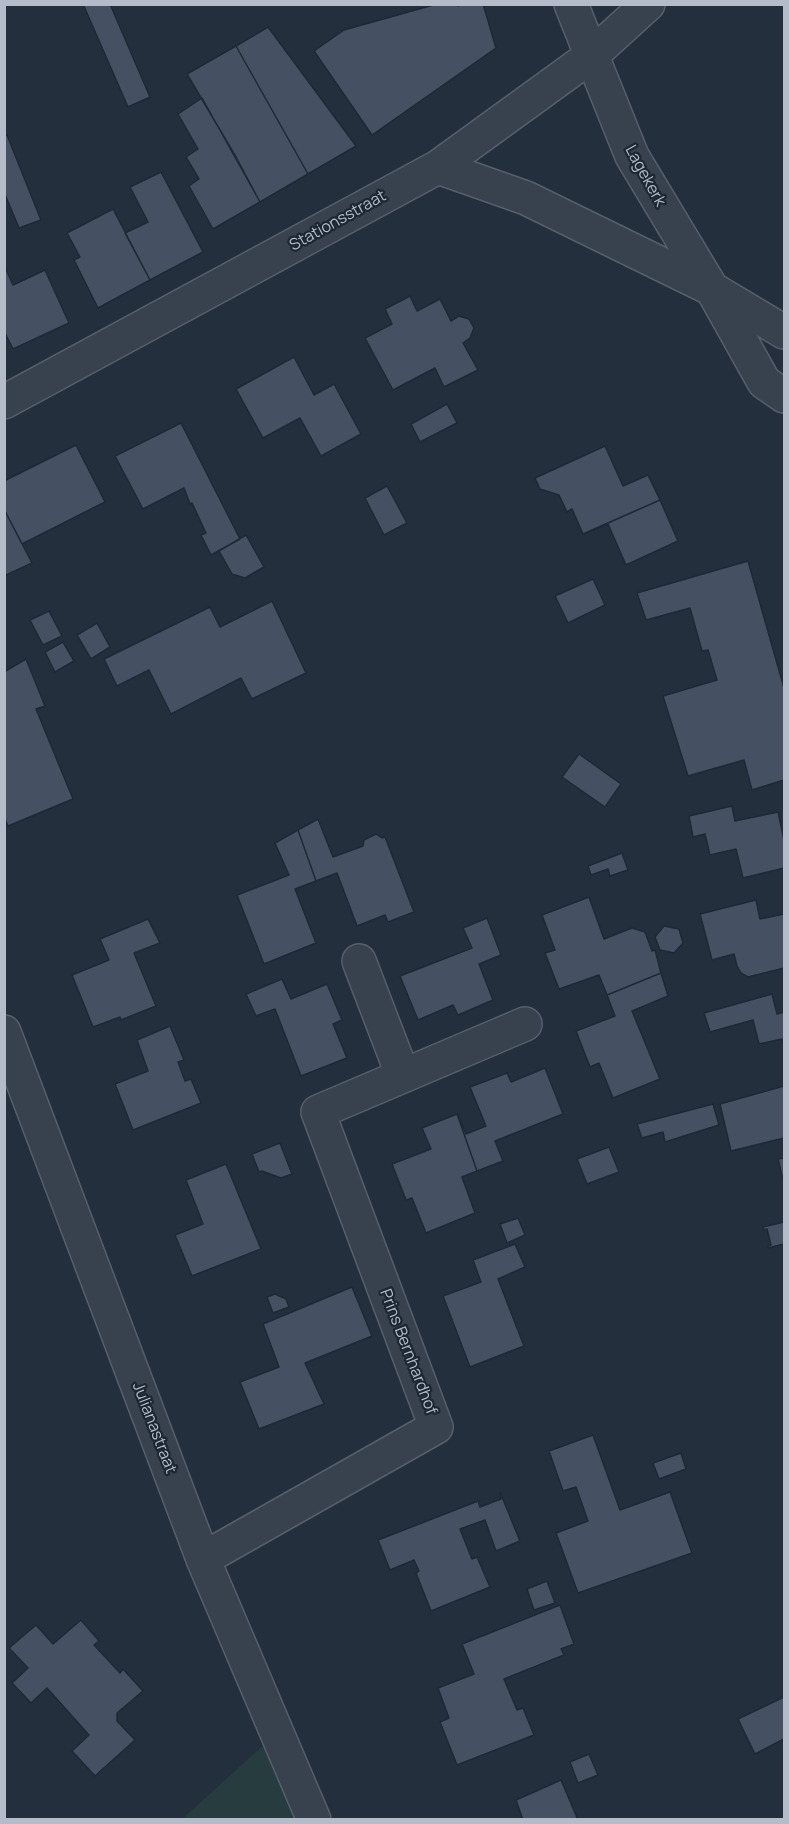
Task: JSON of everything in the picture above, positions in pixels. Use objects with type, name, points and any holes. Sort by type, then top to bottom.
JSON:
[{"type":"street","name":"Lagekerk","points":[[571,4],[632,156],[712,289],[764,382],[784,396]]},
{"type":"street","name":"Stationsstraat","points":[[4,402],[438,167],[591,56],[648,4]]},
{"type":"street","points":[[438,167],[526,198],[712,289]]},
{"type":"street","name":"Lagekerk","points":[[712,289],[784,332]]},
{"type":"street","points":[[359,961],[403,1076]]},
{"type":"street","name":"Prins Bernhardhof","points":[[203,1559],[436,1427],[318,1112],[525,1024]]},
{"type":"street","name":"Julianastraat","points":[[4,1032],[203,1559],[314,1820]]},
{"type":"green space","points":[[266,1743],[297,1820],[181,1820]]},
{"type":"building","points":[[83,4],[110,4],[150,97],[128,107]]},
{"type":"building","points":[[437,4],[457,4],[458,6],[483,4],[496,48],[372,135],[314,51],[344,30]]},
{"type":"building","points":[[268,27],[356,146],[308,174],[236,46]]},
{"type":"building","points":[[236,46],[308,174],[260,202],[187,74]]},
{"type":"building","points":[[202,98],[260,202],[213,229],[189,186],[199,179],[186,157],[198,149],[178,114]]},
{"type":"building","points":[[7,135],[41,220],[19,228],[4,192],[4,136]]},
{"type":"building","points":[[161,172],[203,252],[150,280],[125,233],[148,222],[130,187]]},
{"type":"building","points":[[113,209],[150,280],[98,308],[74,260],[80,257],[67,233]]},
{"type":"building","points":[[4,265],[13,285],[45,270],[69,323],[13,349],[4,331]]},
{"type":"building","points":[[410,296],[417,311],[440,299],[451,321],[459,316],[469,319],[474,328],[470,338],[463,343],[478,370],[444,387],[435,368],[393,390],[365,338],[392,324],[385,309]]},
{"type":"building","points":[[294,357],[314,395],[334,384],[361,434],[321,456],[300,418],[263,438],[236,389]]},
{"type":"building","points":[[447,404],[457,423],[420,442],[411,424]]},
{"type":"building","points":[[181,423],[240,539],[211,555],[201,535],[206,533],[184,488],[143,509],[115,456]]},
{"type":"building","points":[[76,445],[105,502],[22,544],[4,509],[4,481]]},
{"type":"building","points":[[605,446],[623,486],[648,475],[660,500],[583,534],[572,509],[567,512],[559,495],[540,489],[535,478]]},
{"type":"building","points":[[387,486],[407,523],[384,535],[365,498]]},
{"type":"building","points":[[660,500],[678,541],[626,565],[608,524],[583,534]]},
{"type":"building","points":[[4,509],[32,563],[4,576]]},
{"type":"building","points":[[246,535],[264,567],[245,578],[232,574],[219,551]]},
{"type":"building","points":[[748,561],[784,688],[784,780],[752,790],[744,760],[688,776],[663,696],[717,680],[708,650],[702,651],[690,608],[646,620],[637,593]]},
{"type":"building","points":[[593,579],[605,605],[568,623],[555,596]]},
{"type":"building","points":[[272,601],[306,673],[252,699],[241,678],[171,714],[149,670],[117,686],[104,659],[210,607],[220,627]]},
{"type":"building","points":[[49,611],[62,636],[43,645],[30,620]]},
{"type":"building","points":[[97,623],[110,647],[91,659],[77,635]]},
{"type":"building","points":[[63,642],[74,661],[55,672],[45,652]]},
{"type":"building","points":[[26,659],[45,706],[36,709],[73,799],[8,826],[4,817],[4,672]]},
{"type":"building","points":[[579,754],[621,784],[605,807],[562,777]]},
{"type":"building","points":[[732,806],[735,821],[778,812],[784,840],[784,868],[743,878],[736,849],[710,855],[705,834],[693,837],[689,816]]},
{"type":"building","points":[[318,819],[333,857],[363,846],[364,840],[376,834],[382,838],[385,837],[414,912],[388,922],[385,915],[357,926],[337,873],[316,881],[298,830]]},
{"type":"building","points":[[298,830],[316,881],[295,889],[316,943],[264,964],[237,895],[289,875],[275,843]]},
{"type":"building","points":[[622,853],[628,870],[610,876],[608,869],[591,875],[588,866]]},
{"type":"building","points":[[589,897],[604,939],[632,928],[645,932],[652,951],[655,950],[661,973],[607,995],[599,975],[559,989],[545,953],[555,950],[542,915]]},
{"type":"building","points":[[756,900],[760,919],[784,914],[784,968],[748,977],[741,973],[734,954],[712,960],[700,914]]},
{"type":"building","points":[[487,918],[501,955],[479,964],[493,1000],[458,1015],[453,1005],[418,1020],[400,976],[472,948],[463,928]]},
{"type":"building","points":[[148,919],[160,943],[134,953],[156,1006],[121,1020],[120,1017],[93,1027],[72,975],[109,960],[100,939]]},
{"type":"building","points":[[664,926],[679,929],[683,943],[674,953],[660,950],[655,937]]},
{"type":"building","points":[[661,973],[668,996],[632,1011],[660,1079],[613,1098],[599,1063],[590,1067],[576,1031],[615,1016],[607,995]]},
{"type":"building","points":[[282,979],[291,999],[327,984],[342,1020],[333,1024],[347,1058],[301,1076],[275,1009],[256,1016],[246,994]]},
{"type":"building","points":[[772,994],[777,1014],[784,1012],[784,1049],[782,1039],[759,1044],[753,1020],[710,1032],[704,1013]]},
{"type":"building","points":[[170,1026],[184,1060],[178,1062],[185,1081],[191,1079],[201,1103],[133,1130],[115,1084],[148,1071],[137,1040]]},
{"type":"building","points":[[545,1068],[563,1114],[495,1141],[503,1161],[477,1171],[457,1114],[466,1134],[486,1126],[470,1087],[507,1073],[511,1082]]},
{"type":"building","points":[[784,1086],[784,1138],[731,1151],[720,1104]]},
{"type":"building","points":[[713,1104],[719,1125],[665,1142],[663,1132],[642,1138],[637,1124]]},
{"type":"building","points":[[457,1114],[477,1171],[462,1177],[475,1213],[426,1233],[412,1198],[406,1200],[392,1164],[431,1149],[422,1128]]},
{"type":"building","points":[[280,1143],[292,1174],[281,1178],[259,1172],[252,1154]]},
{"type":"building","points":[[609,1147],[619,1172],[587,1184],[577,1159]]},
{"type":"building","points":[[784,1158],[784,1184],[778,1159]]},
{"type":"building","points":[[226,1164],[261,1249],[192,1276],[175,1235],[203,1224],[186,1180]]},
{"type":"building","points":[[518,1218],[525,1235],[507,1243],[500,1224]]},
{"type":"building","points":[[784,1222],[784,1244],[768,1248],[771,1245],[767,1229],[764,1230],[763,1227]]},
{"type":"building","points":[[515,1244],[525,1267],[498,1279],[524,1346],[470,1367],[443,1296],[481,1282],[473,1260]]},
{"type":"building","points":[[352,1287],[372,1336],[305,1363],[324,1404],[259,1429],[240,1382],[279,1367],[263,1324]]},
{"type":"building","points":[[275,1294],[286,1299],[289,1307],[273,1313],[267,1297]]},
{"type":"building","points":[[593,1435],[620,1510],[670,1492],[692,1553],[578,1593],[556,1533],[588,1521],[576,1487],[563,1491],[549,1451]]},
{"type":"building","points":[[681,1453],[686,1469],[659,1479],[653,1463]]},
{"type":"building","points":[[500,1492],[520,1541],[496,1551],[485,1520],[460,1529],[472,1559],[477,1557],[490,1587],[431,1611],[416,1573],[419,1571],[414,1560],[390,1570],[378,1540],[478,1501],[480,1507],[501,1499]]},
{"type":"building","points":[[547,1581],[555,1603],[534,1610],[527,1589]]},
{"type":"building","points":[[560,1605],[574,1644],[561,1649],[564,1655],[504,1679],[517,1710],[523,1708],[534,1735],[457,1765],[440,1722],[449,1718],[438,1688],[474,1674],[462,1644]]},
{"type":"building","points":[[81,1620],[99,1641],[94,1645],[120,1673],[123,1669],[143,1691],[117,1713],[117,1721],[135,1740],[95,1776],[72,1751],[89,1735],[47,1688],[31,1703],[12,1683],[28,1668],[9,1648],[36,1625],[53,1644]]},
{"type":"building","points":[[784,1697],[784,1739],[755,1754],[738,1719]]},
{"type":"building","points":[[589,1754],[598,1775],[578,1783],[570,1762]]},
{"type":"building","points":[[561,1780],[578,1820],[523,1820],[516,1800]]}]
